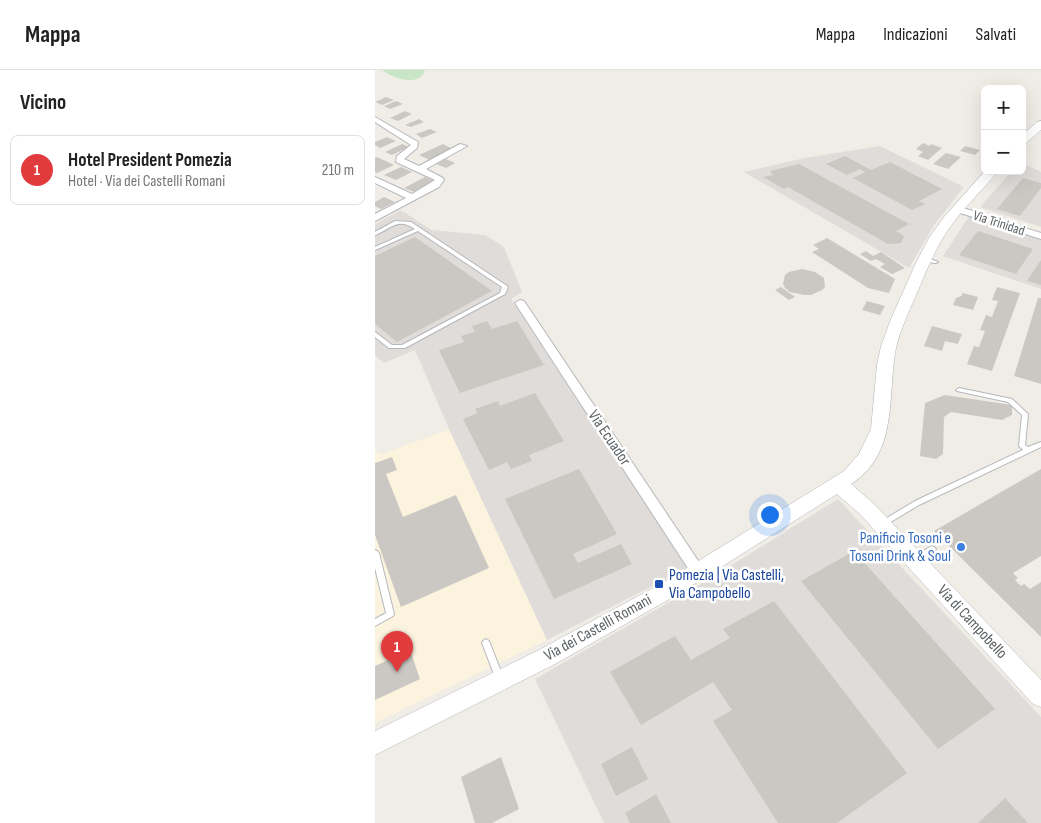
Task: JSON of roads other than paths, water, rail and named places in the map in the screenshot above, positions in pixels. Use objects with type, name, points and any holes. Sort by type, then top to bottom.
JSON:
[{"type":"main road","points":[[1026,137],[1041,124]]},
{"type":"main road","name":"Via dei Castelli Romani","points":[[375,743],[572,643],[698,572],[839,484],[861,465],[878,437],[882,420],[889,347],[898,320],[931,261],[941,231],[957,209],[988,175]]},
{"type":"main road","name":"Via di Campobello","points":[[839,484],[881,524],[1041,696]]},
{"type":"street","points":[[375,119],[415,144],[414,148],[398,159],[438,178],[440,182],[375,218]]},
{"type":"street","points":[[419,169],[463,146]]},
{"type":"street","points":[[375,180],[413,198]]},
{"type":"street","name":"Via Trinidad","points":[[957,209],[1041,236]]},
{"type":"street","name":"Via Ecuador","points":[[520,303],[698,572]]},
{"type":"lane","points":[[375,234],[399,222],[409,223],[505,287],[502,294],[403,347],[391,348],[375,334]]},
{"type":"lane","points":[[375,248],[418,229]]},
{"type":"lane","points":[[959,390],[1010,400],[1018,406],[1025,414],[1023,446],[1028,450]]},
{"type":"lane","points":[[881,524],[917,503],[1041,444]]},
{"type":"lane","points":[[914,560],[932,549]]},
{"type":"lane","points":[[375,553],[390,614],[375,623]]},
{"type":"lane","points":[[486,643],[501,680]]},
{"type":"place","name":"Panificio Tosoni e Tosoni Drink & Soul","points":[[961,547]]},
{"type":"place","name":"Pomezia | Via Castelli, Via Campobello","points":[[659,584]]},
{"type":"place","name":"Hotel President Pomezia","points":[[397,672]]}]
